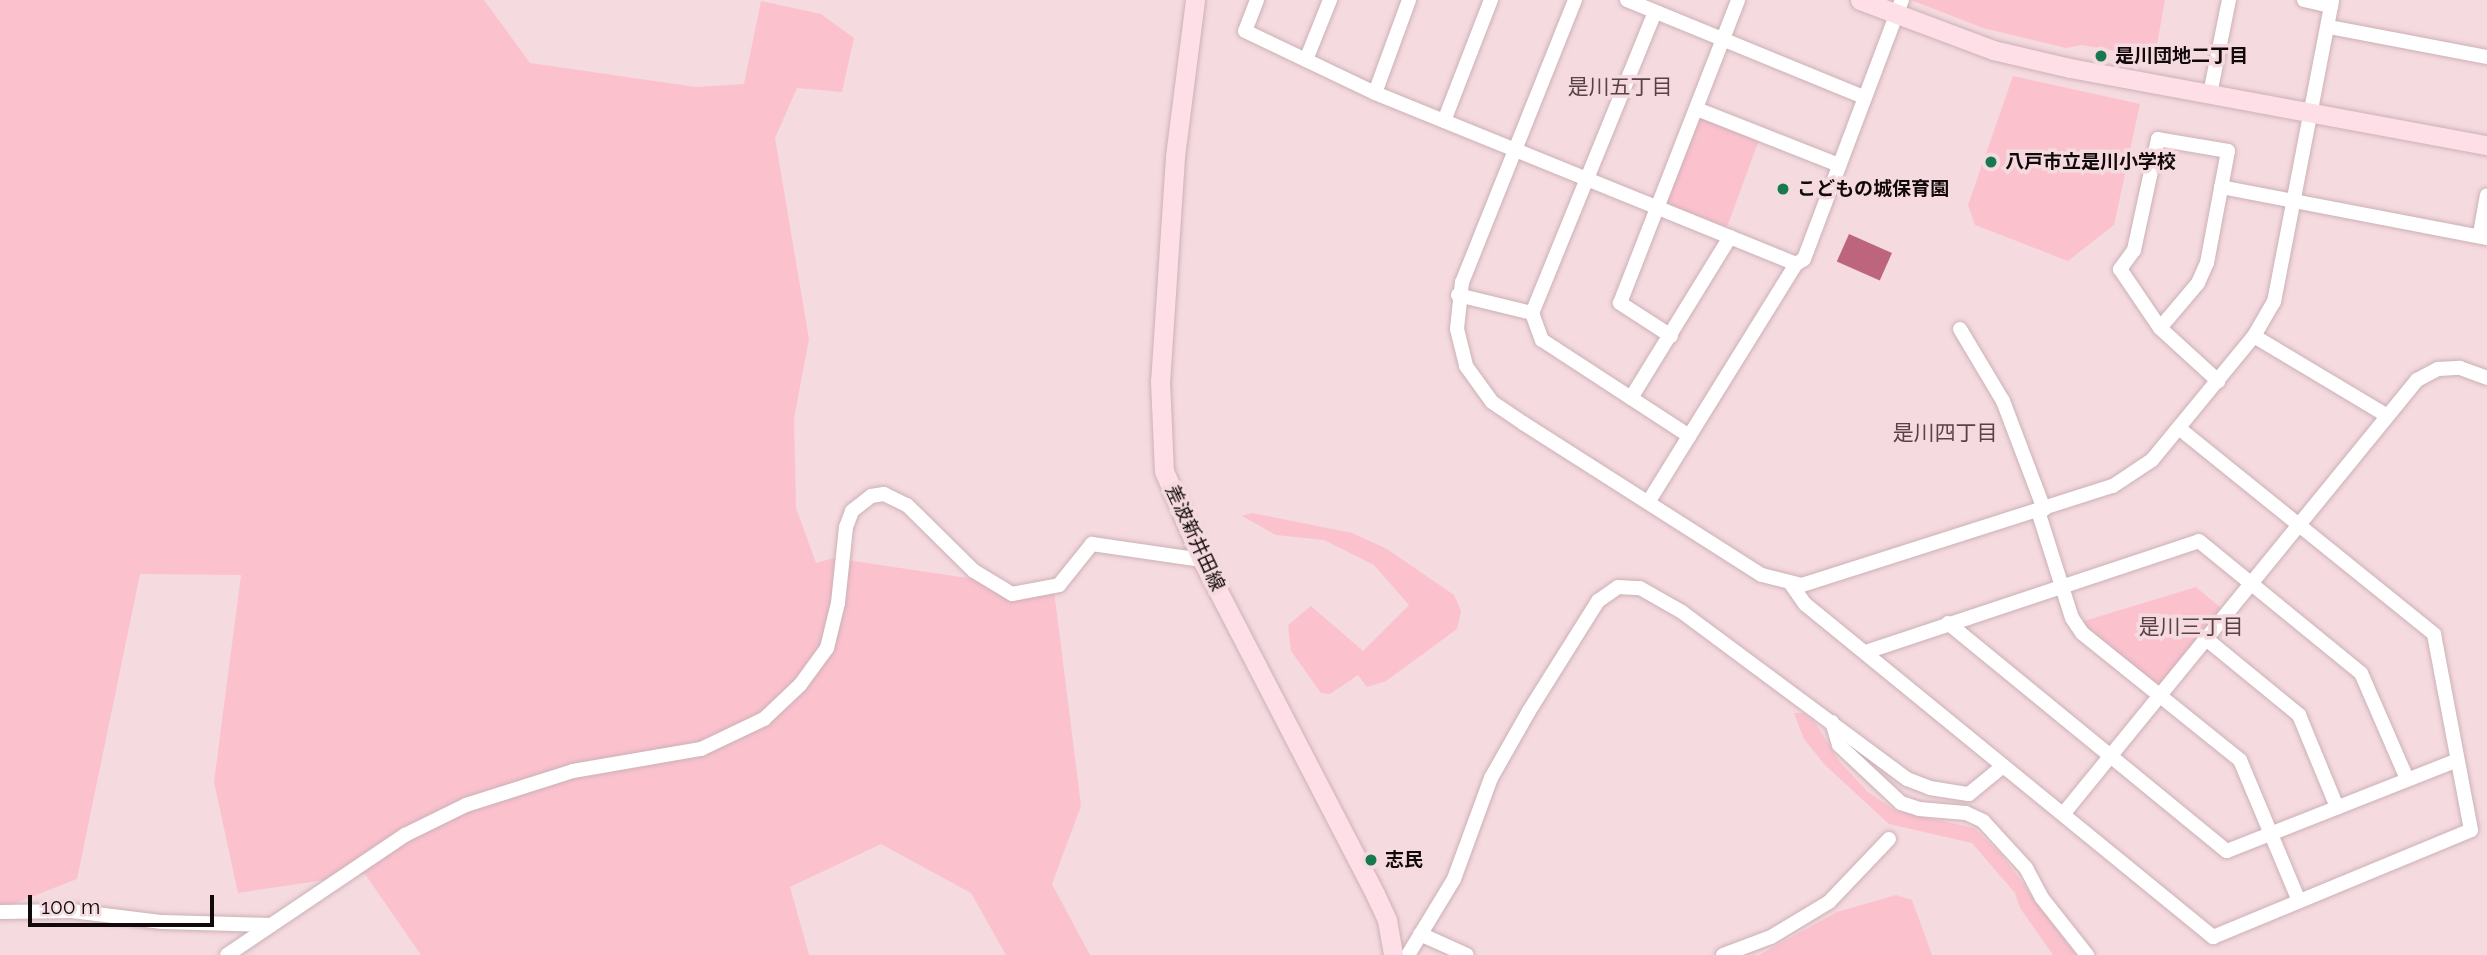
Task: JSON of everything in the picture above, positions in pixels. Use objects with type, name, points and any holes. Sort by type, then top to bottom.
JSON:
[{"type":"main road","name":"差波新井田線","points":[[1195,0],[1175,156],[1160,418],[1164,471],[1202,560],[1354,850],[1387,920],[1393,955]]},
{"type":"main road","points":[[1860,0],[1899,7],[1993,50],[2210,94],[2487,145]]},
{"type":"street","points":[[1257,0],[1245,31],[1375,93],[1796,264]]},
{"type":"street","points":[[1306,60],[1330,0]]},
{"type":"street","points":[[1375,93],[1409,0]]},
{"type":"street","points":[[1444,121],[1490,0]]},
{"type":"street","points":[[1575,0],[1458,295],[1460,347],[1483,393],[1762,575],[1791,584],[1825,580],[2041,510],[2129,478],[2179,428],[2254,336],[2281,280],[2332,3],[2304,0]]},
{"type":"street","points":[[1627,0],[1864,97]]},
{"type":"street","points":[[1671,336],[1620,303],[1738,0]]},
{"type":"street","points":[[2210,94],[2229,0]]},
{"type":"street","points":[[1648,501],[1796,264],[1804,259],[1899,7]]},
{"type":"street","points":[[1655,12],[1532,313],[1542,340],[1689,436]]},
{"type":"street","points":[[2329,27],[2487,57]]},
{"type":"street","points":[[1697,109],[1839,165]]},
{"type":"street","points":[[2160,328],[2191,292],[2207,263],[2228,151],[2158,139],[2134,250],[2120,269],[2160,328],[2218,381]]},
{"type":"street","points":[[2221,187],[2484,236],[2487,196]]},
{"type":"street","points":[[1632,398],[1730,237]]},
{"type":"street","points":[[1458,295],[1532,313]]},
{"type":"street","points":[[1960,329],[2003,401],[2041,510],[2060,586],[2082,633],[2240,760],[2299,901]]},
{"type":"street","points":[[2254,336],[2386,415]]},
{"type":"street","points":[[2064,813],[2296,525],[2417,380],[2438,369],[2460,368],[2487,378]]},
{"type":"street","points":[[1791,584],[1805,604],[2213,937],[2471,830],[2434,634],[2179,428]]},
{"type":"street","points":[[227,955],[405,835],[466,805],[573,771],[701,749],[764,719],[800,685],[827,648],[838,603],[846,527],[852,511],[871,496],[884,494],[907,505],[974,571],[1012,594],[1059,585],[1092,544],[1202,560]]},
{"type":"street","points":[[1866,652],[2199,541],[2361,673],[2407,779]]},
{"type":"street","points":[[1408,955],[1454,879],[1491,778],[1569,644],[1609,591],[1628,585],[1640,588],[1682,612],[1898,773],[1930,788],[1974,793],[2003,766]]},
{"type":"street","points":[[1948,623],[2227,852],[2456,761]]},
{"type":"street","points":[[2205,638],[2299,715],[2337,807]]},
{"type":"street","points":[[1832,722],[1839,744],[1901,803],[1919,809],[1966,813],[1983,821],[2026,868],[2042,898],[2088,955]]},
{"type":"street","points":[[1724,955],[1771,937],[1829,902],[1889,839]]},
{"type":"street","points":[[0,912],[72,911],[163,922],[271,925]]},
{"type":"street","points":[[1420,934],[1467,955]]},
{"type":"shaded area","points":[[0,0],[484,0],[530,63],[696,87],[744,84],[761,1],[821,14],[854,38],[842,92],[797,88],[775,138],[809,339],[794,419],[796,508],[816,563],[833,558],[1054,591],[1081,806],[1052,884],[1090,955],[1006,955],[971,893],[881,844],[790,887],[809,955],[421,955],[365,874],[238,893],[214,782],[241,575],[140,574],[77,879],[0,909]]},
{"type":"shaded area","points":[[1911,0],[2165,0],[2156,50],[2121,52],[2082,45],[2066,48],[1983,28]]},
{"type":"shaded area","points":[[2013,76],[2140,104],[2114,225],[2068,261],[1975,225],[1968,205]]},
{"type":"shaded area","points":[[1704,117],[1759,140],[1727,227],[1669,205],[1666,199],[1696,121]]},
{"type":"shaded area","points":[[1849,234],[1892,253],[1880,281],[1837,261]]},
{"type":"shaded area","points":[[1252,513],[1352,533],[1387,549],[1454,595],[1461,611],[1457,629],[1386,681],[1367,687],[1358,675],[1330,694],[1321,693],[1291,651],[1288,625],[1311,606],[1363,651],[1409,605],[1374,565],[1324,540],[1276,535],[1242,516]]},
{"type":"shaded area","points":[[2196,587],[2221,608],[2162,683],[2154,685],[2081,622]]},
{"type":"shaded area","points":[[1794,713],[1803,713],[1816,724],[1839,761],[1868,792],[1896,811],[1974,828],[2001,854],[2076,955],[2053,955],[2020,908],[2015,893],[1972,843],[1889,824],[1825,765],[1804,739]]},
{"type":"shaded area","points":[[1896,895],[1912,900],[1932,955],[1759,955],[1837,912]]},
{"type":"place","name":"是川団地二丁目","points":[[2101,56]]},
{"type":"place","name":"八戸市立是川小学校","points":[[1991,162]]},
{"type":"place","name":"こどもの城保育園","points":[[1783,189]]},
{"type":"place","name":"志民","points":[[1371,860]]},
{"type":"district","name":"是川五丁目","points":[[1620,87]]},
{"type":"district","name":"是川四丁目","points":[[1945,433]]},
{"type":"district","name":"是川三丁目","points":[[2191,627]]}]
